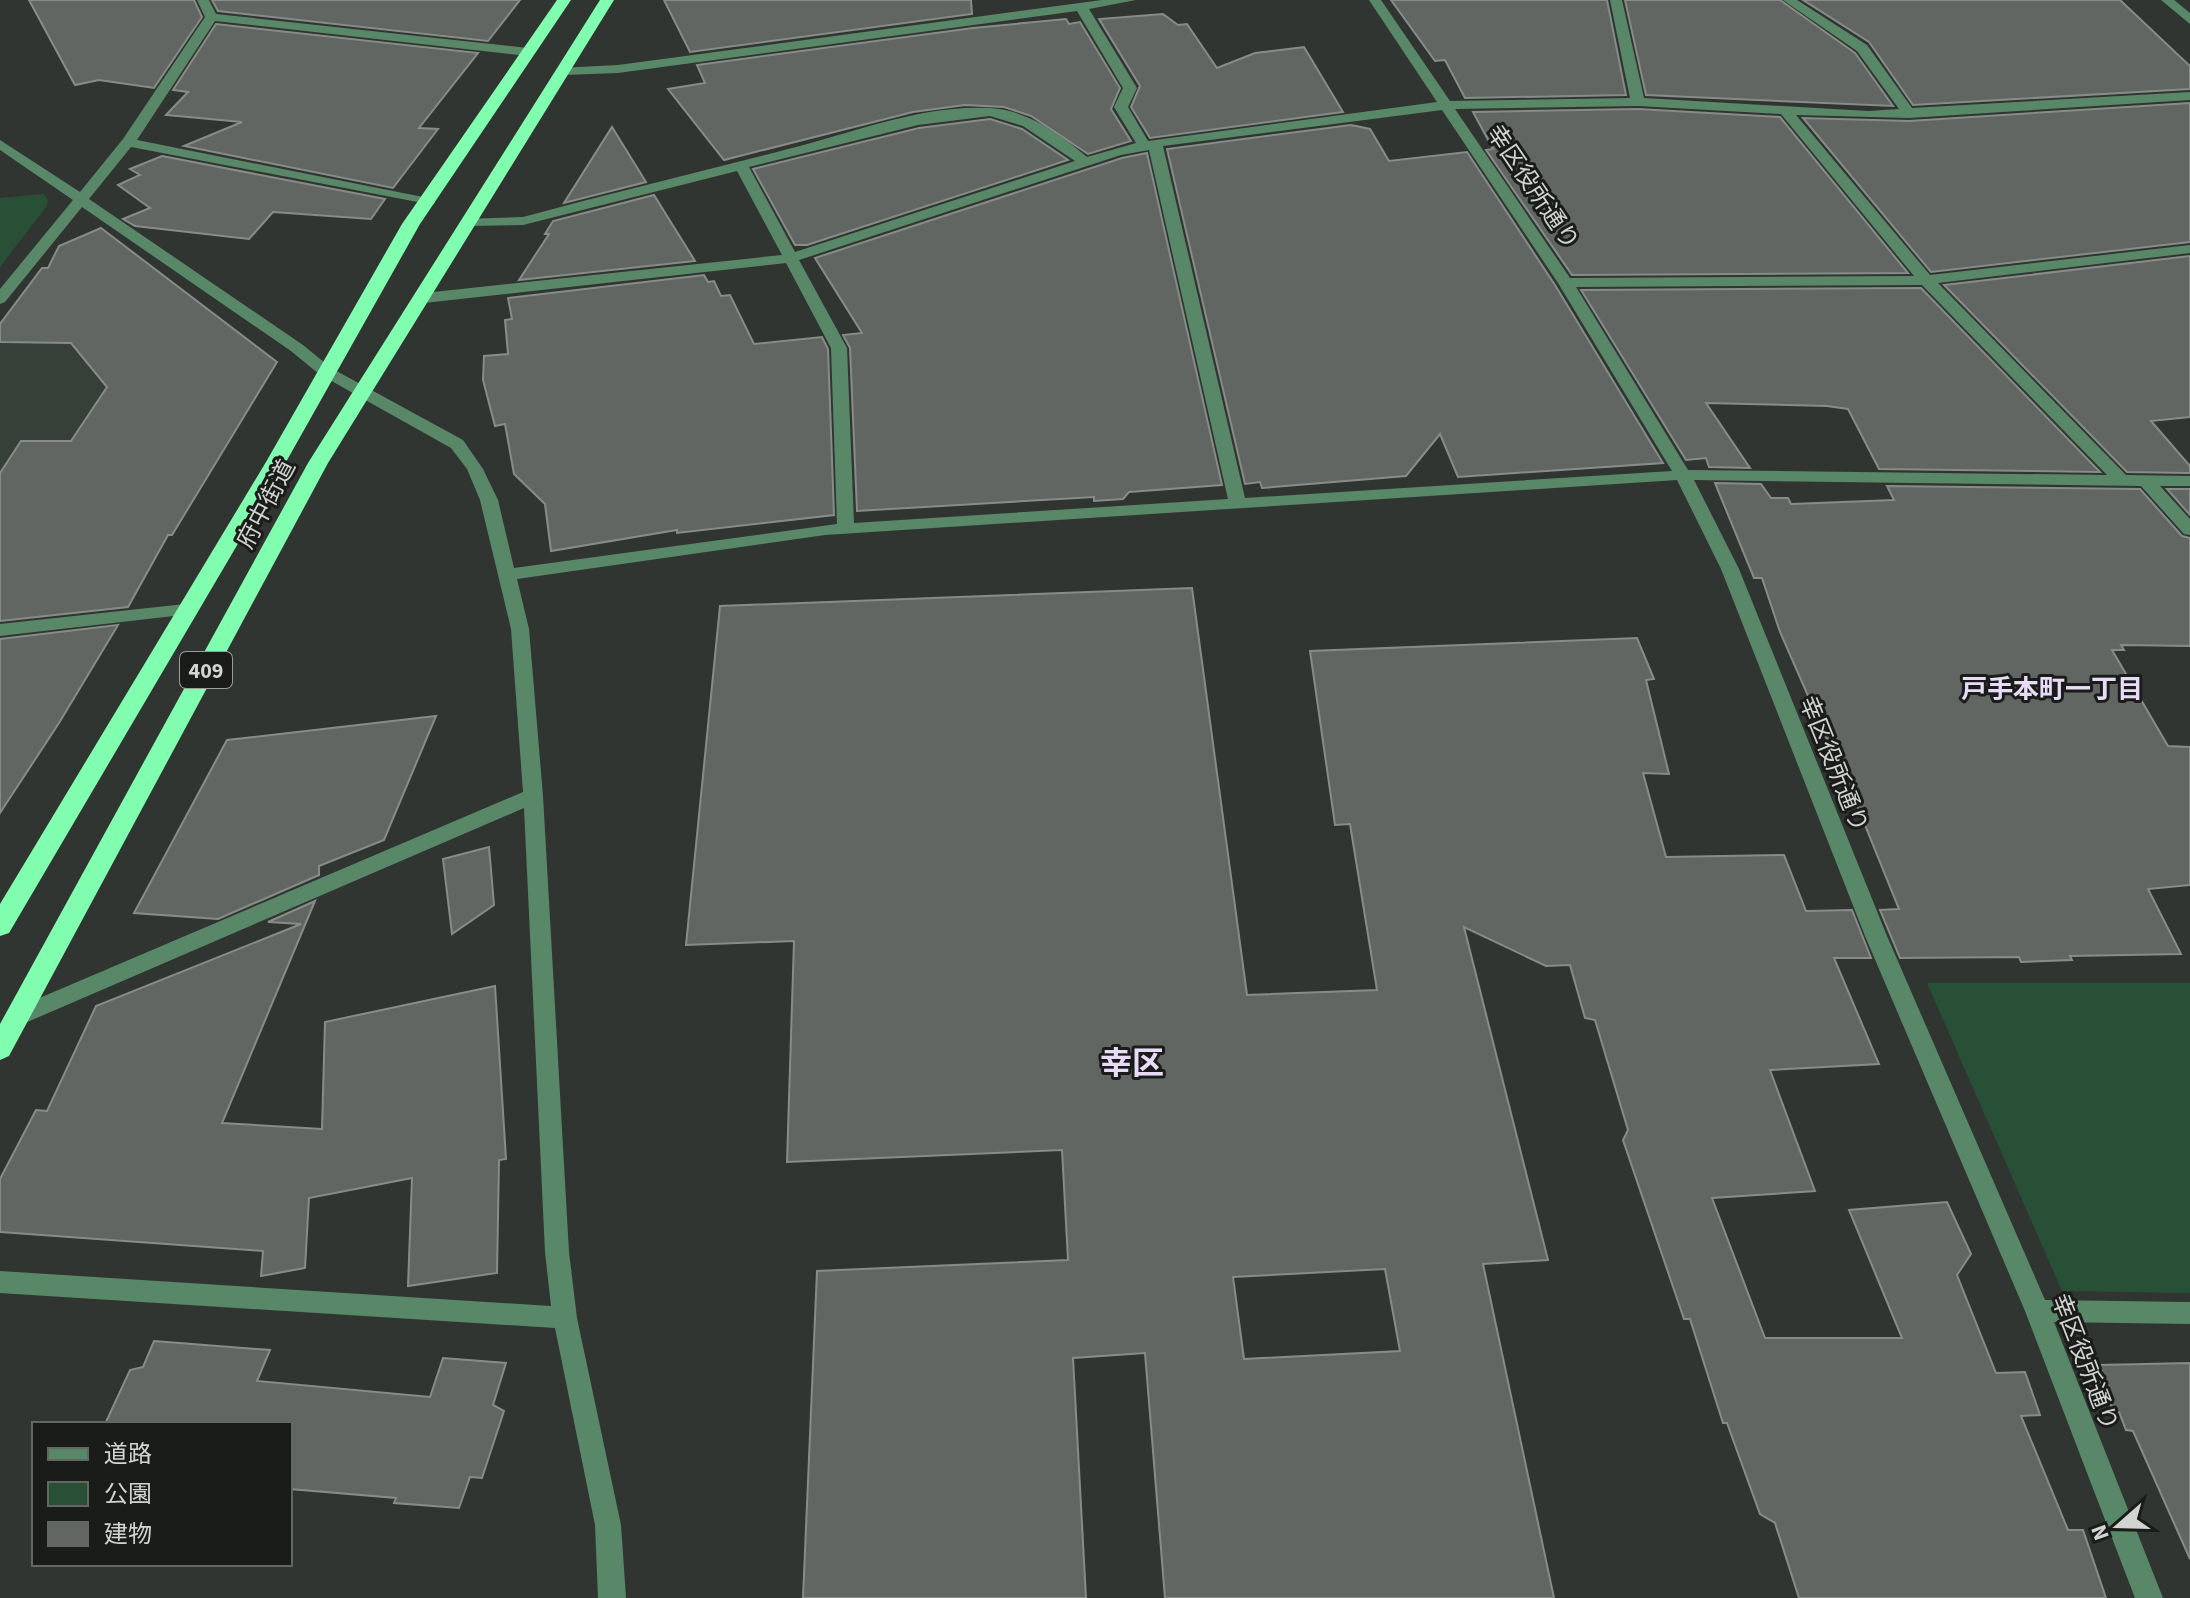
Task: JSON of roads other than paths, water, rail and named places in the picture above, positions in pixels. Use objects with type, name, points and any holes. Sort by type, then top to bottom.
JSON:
[{"type":"highway","name":"府中街道","points":[[0,926],[185,610],[276,462],[411,224],[564,0]]},
{"type":"highway","name":"府中街道","points":[[0,1049],[318,463],[424,298],[607,0]]},
{"type":"street","points":[[203,0],[211,17]]},
{"type":"street","points":[[564,71],[618,69],[1130,0]]},
{"type":"street","name":"幸区役所通り","points":[[1375,0],[1566,283],[1683,475],[1730,569],[1876,936],[2037,1311],[2149,1598]]},
{"type":"street","points":[[1616,0],[1638,102]]},
{"type":"street","points":[[1789,0],[1862,48],[1909,114]]},
{"type":"street","points":[[2167,0],[2190,20]]},
{"type":"street","points":[[1081,7],[1130,88],[1121,107],[1150,145],[1238,506]]},
{"type":"street","points":[[211,17],[528,52]]},
{"type":"street","points":[[0,299],[128,142],[211,17]]},
{"type":"street","points":[[424,298],[791,258],[1085,162],[1150,145],[1446,105],[1638,102],[1868,115],[2190,96]]},
{"type":"street","points":[[1783,108],[1926,280],[2121,480]]},
{"type":"street","points":[[469,222],[523,221],[883,130],[991,112],[1010,116],[1069,148],[1085,162]]},
{"type":"street","points":[[128,142],[428,202]]},
{"type":"street","points":[[0,144],[297,348],[325,371],[457,444],[475,469],[489,500],[520,629],[533,796],[557,1252],[565,1318],[608,1525],[612,1598]]},
{"type":"street","points":[[741,165],[839,348],[846,529]]},
{"type":"street","points":[[1566,283],[1926,280],[2190,249]]},
{"type":"street","points":[[508,575],[846,529],[1683,475],[2190,481]]},
{"type":"street","points":[[2145,480],[2190,530]]},
{"type":"street","points":[[0,630],[143,611],[185,610]]},
{"type":"street","points":[[17,1017],[533,796]]},
{"type":"street","points":[[0,1282],[565,1318]]},
{"type":"street","points":[[2037,1311],[2190,1313]]},
{"type":"district","name":"戸手本町一丁目","points":[[2052,689]]},
{"type":"district","name":"幸区","points":[[1132,1063]]}]
